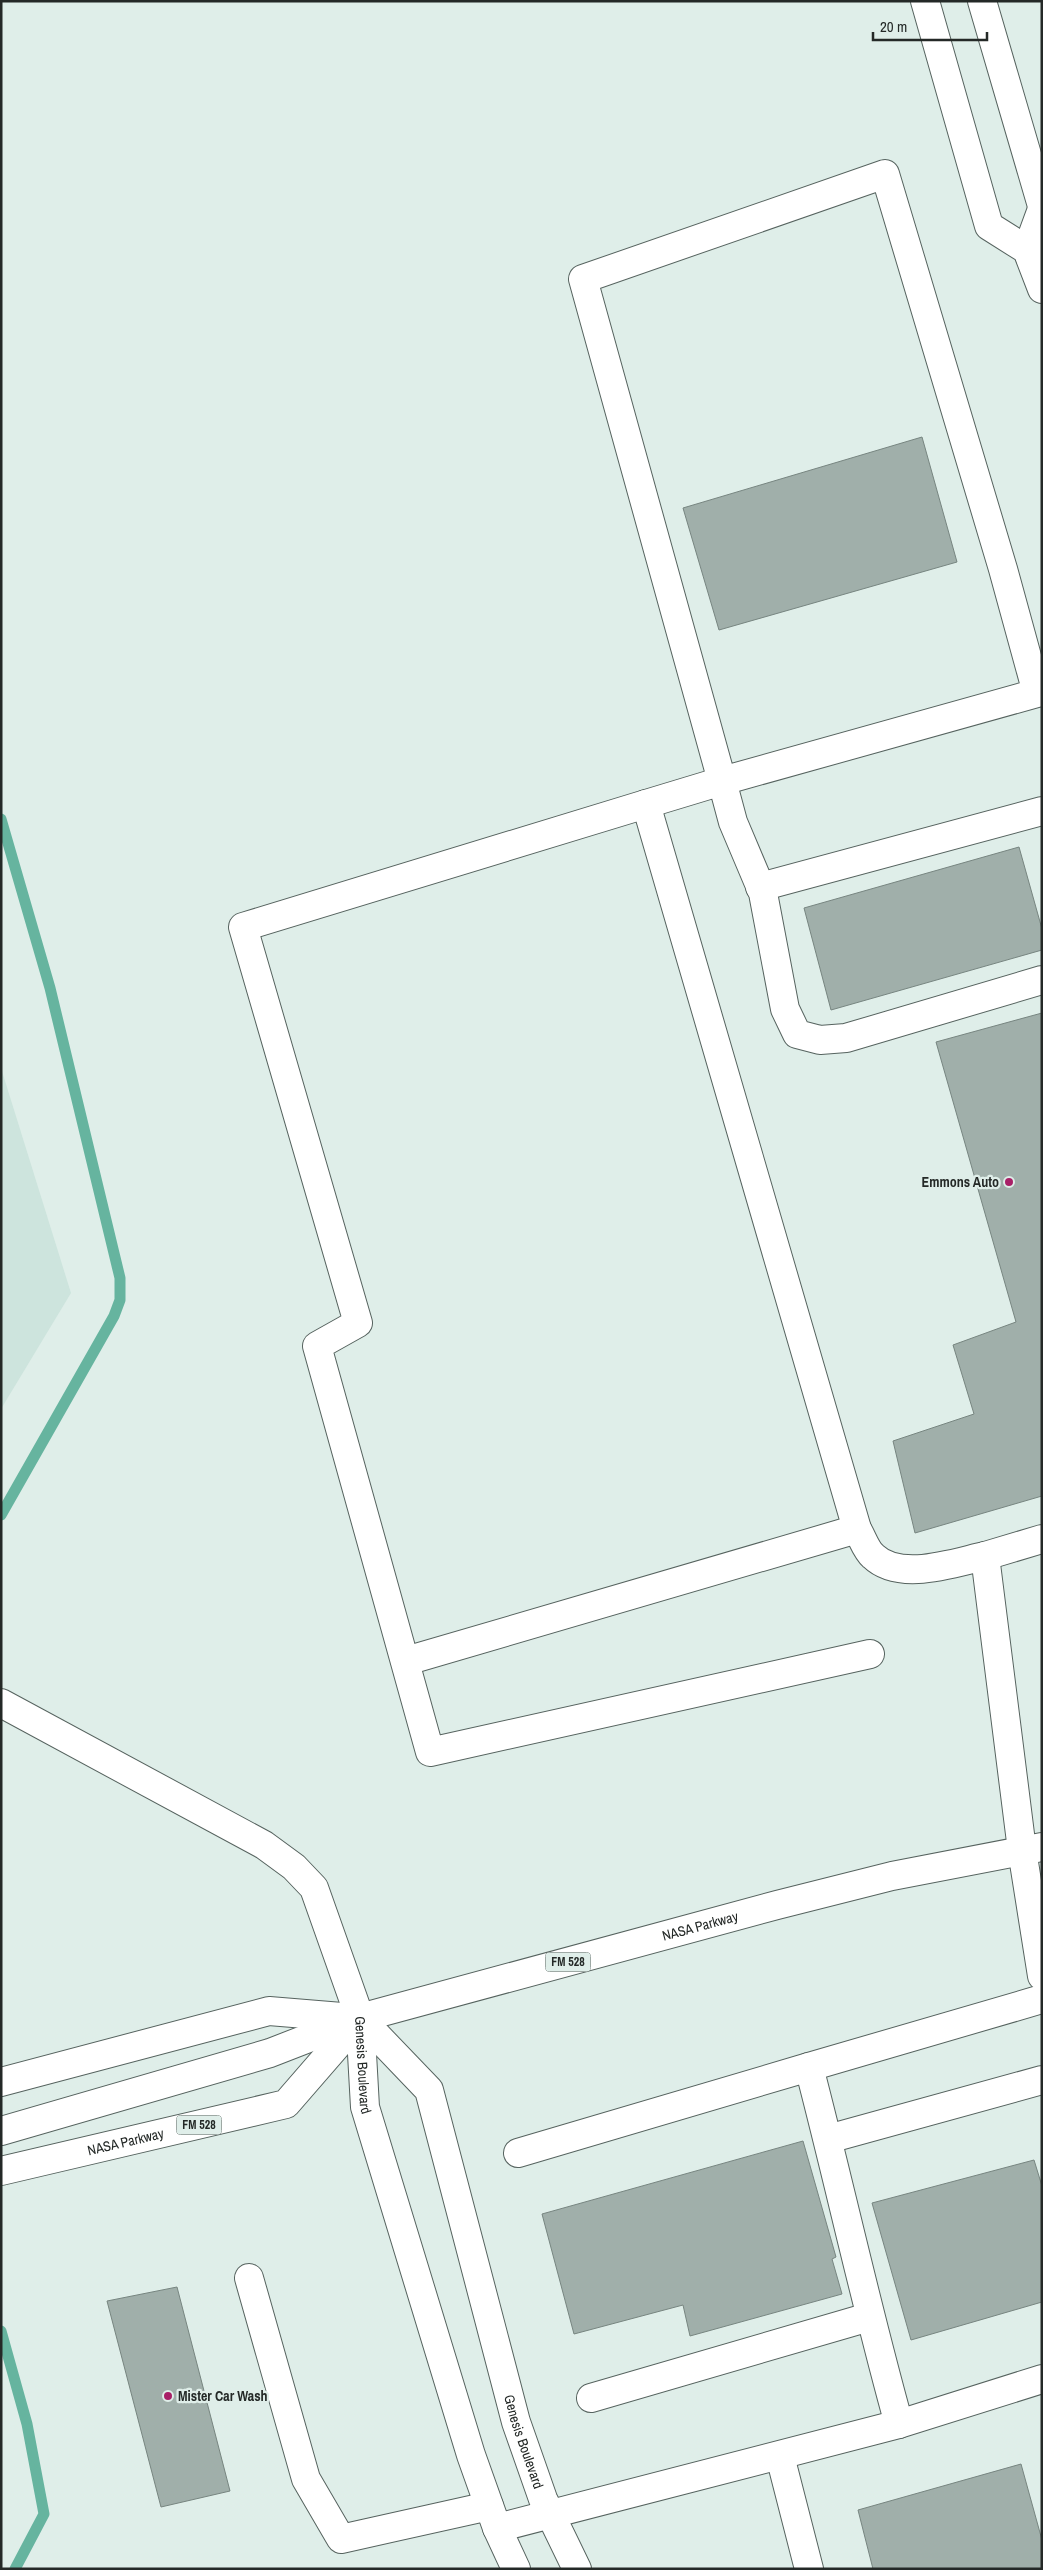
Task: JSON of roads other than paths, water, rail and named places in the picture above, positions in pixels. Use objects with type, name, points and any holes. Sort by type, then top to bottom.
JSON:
[{"type":"main road","points":[[925,1],[989,226],[1027,250],[1042,289]]},
{"type":"main road","points":[[982,1],[1042,208],[1027,250]]},
{"type":"main road","points":[[870,1654],[430,1752],[317,1346],[358,1323],[243,926],[722,781],[1040,700],[1001,560],[885,174],[583,279],[722,781],[733,822],[760,887],[785,1008],[797,1034],[820,1040],[846,1038],[1042,980]]},
{"type":"main road","points":[[646,804],[857,1530],[872,1556],[894,1568],[925,1569],[985,1556],[1042,1539]]},
{"type":"main road","points":[[760,887],[1042,811]]},
{"type":"main road","points":[[406,1661],[857,1530]]},
{"type":"main road","points":[[985,1556],[1032,1849],[1042,1976]]},
{"type":"main road","points":[[1,1703],[264,1846],[294,1867],[314,1888],[360,2018]]},
{"type":"main road","name":"NASA Parkway","points":[[1,2131],[270,2053],[360,2018],[777,1905],[892,1876],[1032,1849]]},
{"type":"main road","points":[[518,2153],[1042,1999]]},
{"type":"main road","name":"NASA Parkway","points":[[1,2082],[269,2010],[360,2018]]},
{"type":"main road","name":"NASA Parkway","points":[[1,2171],[286,2104],[360,2018]]},
{"type":"main road","name":"Genesis Boulevard","points":[[360,2018],[429,2090],[516,2422],[550,2513],[577,2569]]},
{"type":"main road","name":"Genesis Boulevard","points":[[360,2018],[365,2107],[471,2455],[493,2517],[516,2569]]},
{"type":"main road","points":[[809,2067],[828,2138],[869,2317],[899,2424]]},
{"type":"main road","points":[[828,2138],[1042,2080]]},
{"type":"main road","points":[[249,2278],[306,2479],[341,2539],[493,2517],[550,2513],[780,2456],[899,2424],[1042,2379]]},
{"type":"main road","points":[[591,2398],[869,2317]]},
{"type":"main road","points":[[780,2456],[809,2569]]},
{"type":"waterway","points":[[1,819],[50,988],[120,1278],[120,1300],[114,1316],[1,1515]]},
{"type":"waterway","points":[[1,2331],[27,2424],[44,2514],[15,2569]]},
{"type":"place","name":"Emmons Auto","points":[[1009,1182]]},
{"type":"place","name":"Mister Car Wash","points":[[168,2396]]}]
